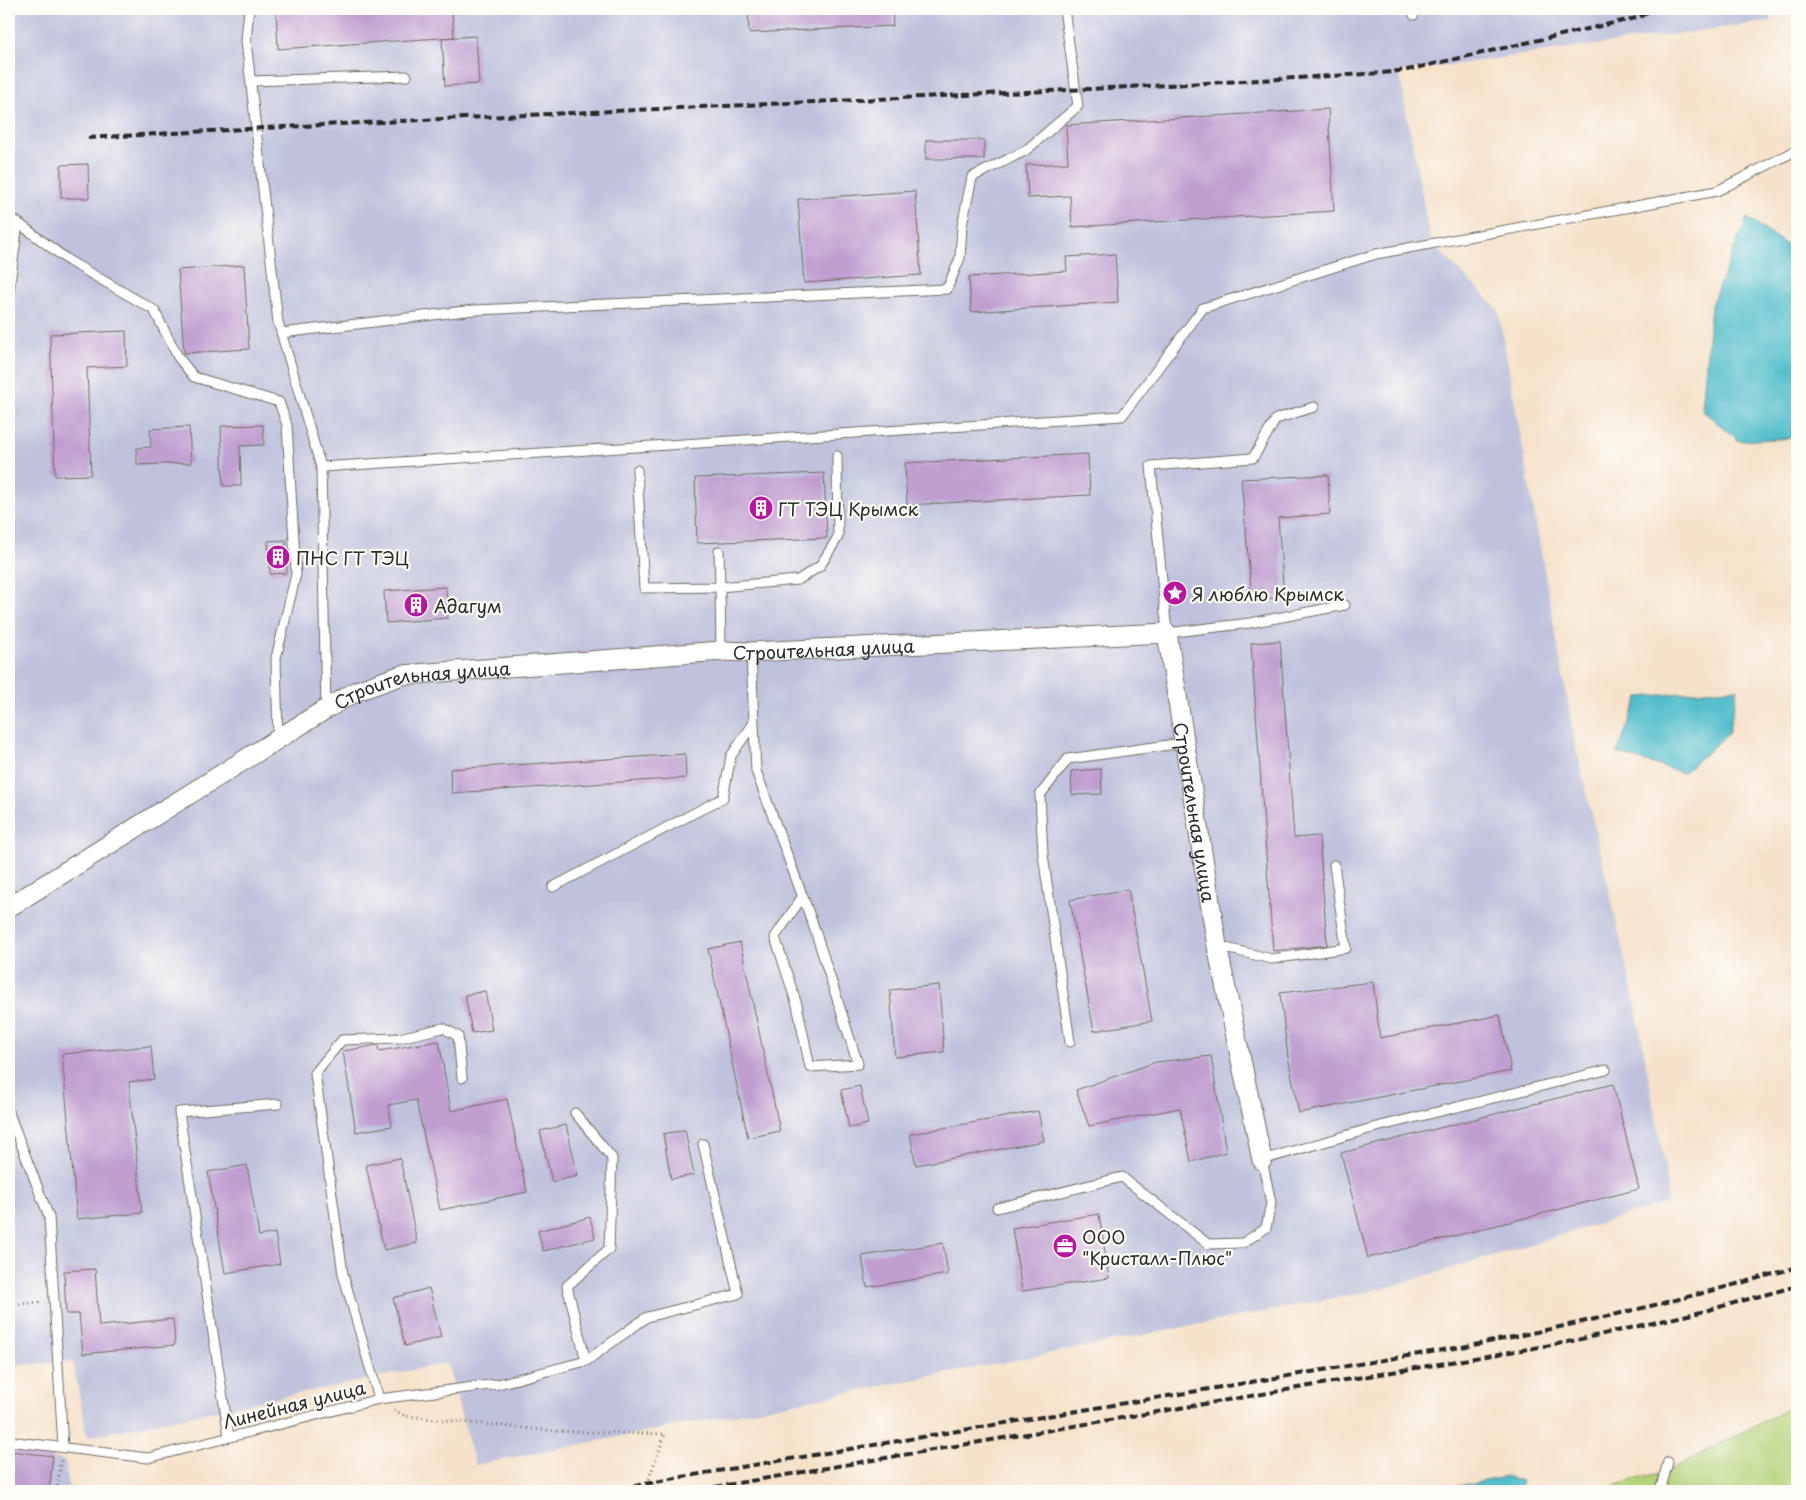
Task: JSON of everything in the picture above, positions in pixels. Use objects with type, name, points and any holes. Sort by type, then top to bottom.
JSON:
[{"type":"street","name":"Строительная улица","points":[[9,907],[356,691],[402,675],[721,652],[1167,633],[1183,743],[1218,946],[1262,1160]]},
{"type":"lane","points":[[249,9],[246,41],[278,322],[321,467],[326,709]]},
{"type":"lane","points":[[282,333],[474,310],[947,289],[960,258],[962,226],[972,177],[1024,151],[1078,106],[1064,9]]},
{"type":"lane","points":[[251,81],[407,76]]},
{"type":"lane","points":[[321,467],[1122,416],[1203,308],[1376,254],[1716,192],[1797,150]]},
{"type":"lane","points":[[9,216],[69,262],[154,310],[178,357],[194,377],[279,402],[287,425],[296,574],[276,658],[278,740]]},
{"type":"lane","points":[[9,291],[18,223]]},
{"type":"lane","points":[[1314,407],[1276,419],[1253,458],[1151,466],[1167,633],[1250,623],[1345,605]]},
{"type":"lane","points":[[637,470],[644,588],[720,587],[798,580],[820,566],[838,537],[837,456]]},
{"type":"lane","points":[[719,551],[721,652]]},
{"type":"lane","points":[[751,652],[756,772],[803,896],[814,927],[858,1064],[810,1067],[796,1005],[775,937],[803,896]]},
{"type":"lane","points":[[553,887],[723,798],[731,756],[753,724]]},
{"type":"lane","points":[[1070,1042],[1043,856],[1040,795],[1068,759],[1183,743]]},
{"type":"lane","points":[[1218,946],[1272,959],[1346,948],[1334,865]]},
{"type":"lane","name":"Линейная улица","points":[[9,1441],[148,1458],[379,1399],[343,1274],[315,1074],[342,1040],[399,1038],[443,1028],[458,1036],[462,1078]]},
{"type":"lane","points":[[997,1208],[1122,1177],[1208,1244],[1243,1243],[1266,1228],[1271,1203],[1262,1160],[1369,1129],[1606,1070]]},
{"type":"lane","points":[[229,1437],[179,1112],[278,1104]]},
{"type":"lane","points":[[9,1113],[49,1217],[63,1447]]},
{"type":"lane","points":[[575,1113],[612,1158],[609,1248],[567,1286],[586,1361]]},
{"type":"lane","points":[[379,1399],[498,1384],[586,1361],[647,1317],[738,1294],[703,1144]]},
{"type":"lane","points":[[1660,1491],[1668,1462]]},
{"type":"path","points":[[9,1305],[53,1302]]},
{"type":"path","points":[[379,1399],[382,1404],[405,1416],[553,1431],[665,1434],[648,1484],[652,1491]]},
{"type":"path","points":[[57,1491],[63,1447]]},
{"type":"shaded area","points":[[9,9],[1766,9],[1772,21],[1399,72],[1431,243],[1498,309],[1575,743],[1636,1008],[1668,1185],[1667,1203],[1386,1288],[475,1465],[447,1363],[87,1437],[73,1362],[9,1365]]},
{"type":"shaded area","points":[[9,1445],[65,1461],[69,1491],[9,1491]]},
{"type":"green space","points":[[1797,1404],[1797,1491],[1596,1491],[1672,1469]]},
{"type":"water","points":[[1747,218],[1797,252],[1797,430],[1795,438],[1739,441],[1702,410],[1711,305]]},
{"type":"water","points":[[1738,688],[1728,734],[1683,773],[1617,753],[1639,697]]},
{"type":"water","points":[[1505,1477],[1522,1481],[1518,1491],[1447,1491],[1447,1488]]},
{"type":"building","points":[[315,9],[452,9],[454,37],[278,49],[276,11]]},
{"type":"building","points":[[748,9],[892,9],[893,26],[749,33]]},
{"type":"building","points":[[476,36],[479,84],[445,86],[442,38]]},
{"type":"building","points":[[1328,109],[1334,211],[1072,227],[1070,196],[1028,198],[1026,165],[1068,163],[1066,125]]},
{"type":"building","points":[[926,140],[984,140],[984,159],[926,159]]},
{"type":"building","points":[[88,164],[89,198],[61,198],[61,165]]},
{"type":"building","points":[[915,191],[921,275],[804,283],[798,199]]},
{"type":"building","points":[[1115,254],[1118,302],[971,312],[969,277],[1067,271],[1066,257]]},
{"type":"building","points":[[244,265],[249,349],[184,353],[178,270]]},
{"type":"building","points":[[126,331],[127,366],[87,368],[91,475],[55,476],[50,334]]},
{"type":"building","points":[[263,425],[264,445],[240,446],[241,486],[223,486],[221,426]]},
{"type":"building","points":[[189,427],[191,463],[137,465],[137,448],[151,447],[150,429]]},
{"type":"building","points":[[1088,454],[1090,495],[907,505],[905,463]]},
{"type":"building","name":"ГТ ТЭЦ Крымск","points":[[824,473],[827,538],[697,543],[695,478]]},
{"type":"building","points":[[1328,475],[1330,514],[1278,518],[1284,597],[1252,600],[1241,479]]},
{"type":"building","name":"ПНС ГТ ТЭЦ","points":[[286,540],[287,573],[270,574],[268,541]]},
{"type":"building","name":"Адагум","points":[[446,587],[448,618],[386,623],[384,591]]},
{"type":"building","points":[[1280,641],[1294,838],[1319,836],[1327,945],[1273,951],[1251,643]]},
{"type":"building","points":[[685,754],[686,778],[452,793],[450,769]]},
{"type":"building","points":[[1101,769],[1102,794],[1072,795],[1071,771]]},
{"type":"building","points":[[1128,889],[1152,1021],[1094,1031],[1070,900]]},
{"type":"building","points":[[740,942],[780,1131],[748,1138],[708,949]]},
{"type":"building","points":[[1373,982],[1380,1038],[1500,1015],[1511,1071],[1299,1113],[1288,1057],[1280,993]]},
{"type":"building","points":[[939,985],[944,1052],[895,1057],[890,990]]},
{"type":"building","points":[[485,991],[492,1030],[472,1033],[465,995]]},
{"type":"building","points":[[439,1041],[451,1111],[507,1099],[527,1192],[440,1210],[416,1100],[388,1105],[392,1126],[356,1132],[343,1051],[378,1045],[379,1051]]},
{"type":"building","points":[[151,1046],[154,1079],[129,1082],[142,1213],[77,1219],[62,1054]]},
{"type":"building","points":[[1211,1056],[1226,1152],[1191,1162],[1180,1108],[1089,1126],[1076,1090],[1156,1062]]},
{"type":"building","points":[[1613,1084],[1639,1189],[1368,1258],[1341,1153]]},
{"type":"building","points":[[860,1086],[868,1124],[849,1128],[841,1090]]},
{"type":"building","points":[[1038,1111],[1044,1141],[916,1165],[910,1134]]},
{"type":"building","points":[[566,1125],[578,1176],[552,1182],[540,1131]]},
{"type":"building","points":[[685,1130],[694,1175],[671,1179],[663,1134]]},
{"type":"building","points":[[400,1158],[417,1243],[384,1250],[366,1165]]},
{"type":"building","points":[[247,1165],[259,1236],[275,1233],[280,1264],[225,1273],[208,1172]]},
{"type":"building","points":[[1099,1214],[1109,1278],[1022,1291],[1012,1228]]},
{"type":"building","points":[[590,1217],[595,1238],[543,1251],[538,1231]]},
{"type":"building","points":[[943,1243],[948,1274],[867,1287],[862,1256]]},
{"type":"building","points":[[95,1269],[99,1326],[173,1319],[175,1345],[83,1354],[79,1314],[66,1314],[64,1271]]},
{"type":"building","points":[[429,1288],[441,1337],[405,1346],[393,1298]]},
{"type":"building","points":[[9,1451],[53,1456],[49,1491],[9,1491]]},
{"type":"railway","points":[[88,138],[1382,73],[1407,70],[1640,17],[1652,9]]},
{"type":"railway","points":[[610,1491],[676,1478],[1479,1344],[1639,1309],[1797,1267]]},
{"type":"railway","points":[[691,1491],[1563,1343],[1697,1313],[1797,1286]]},
{"type":"place","name":"ГТ ТЭЦ Крымск","points":[[761,508]]},
{"type":"place","name":"ПНС ГТ ТЭЦ","points":[[278,557]]},
{"type":"place","name":"Я люблю Крымск","points":[[1175,593]]},
{"type":"place","name":"Адагум","points":[[416,605]]},
{"type":"place","name":"ООО \"Кристалл-Плюс\"","points":[[1065,1246]]}]
